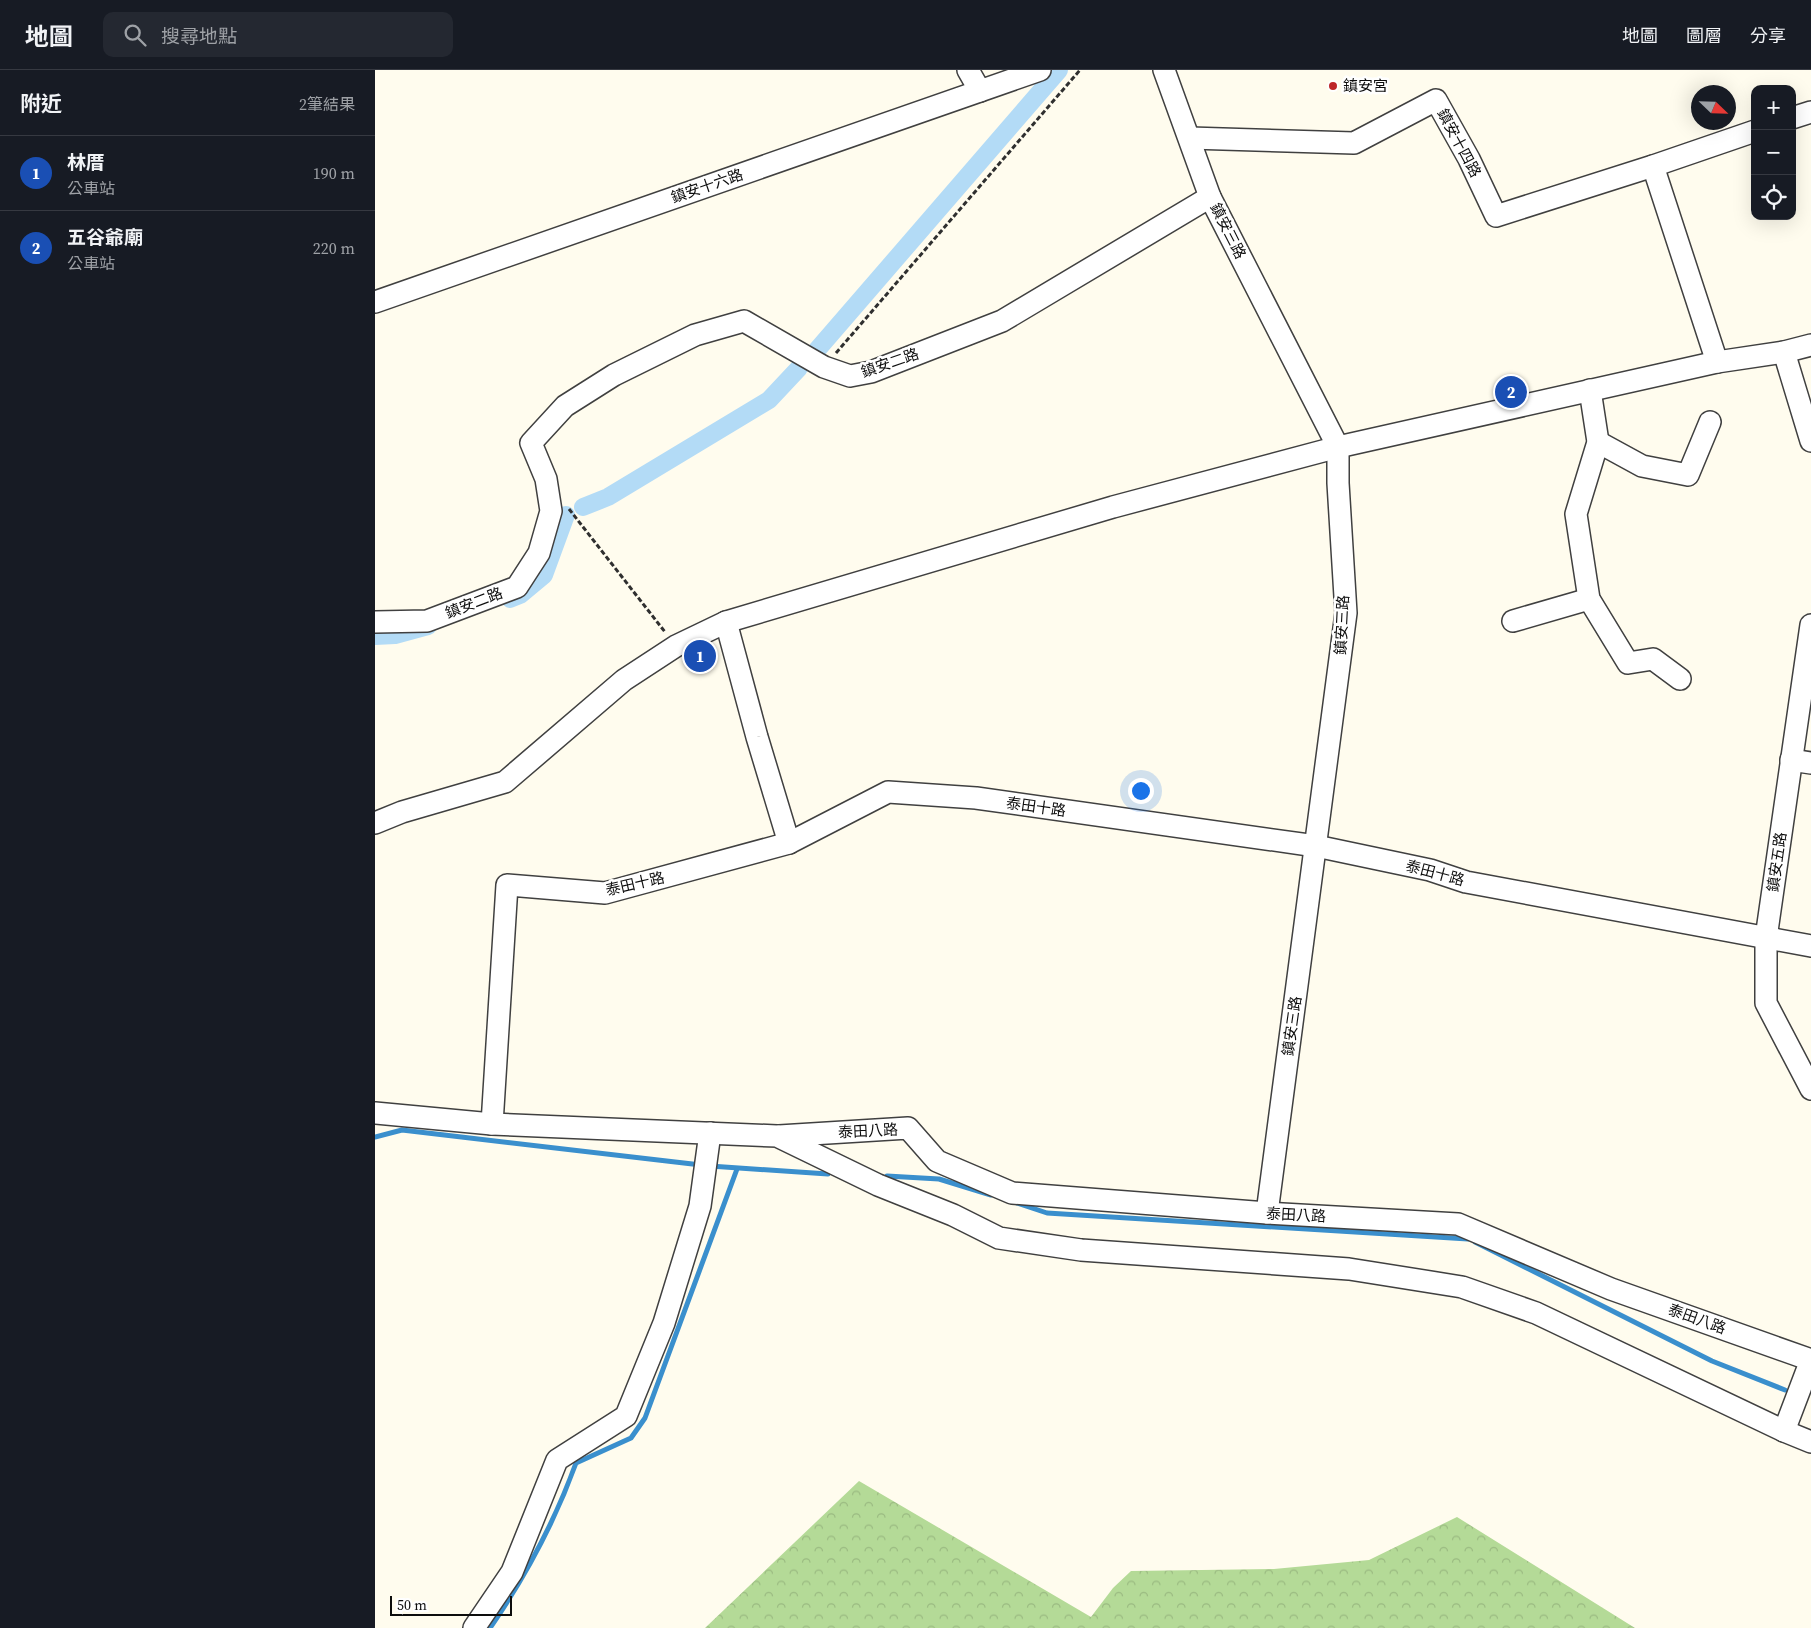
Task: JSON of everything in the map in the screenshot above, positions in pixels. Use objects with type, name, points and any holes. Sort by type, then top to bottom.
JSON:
[{"type":"street","points":[[968,70],[980,91]]},
{"type":"street","name":"鎮安十六路","points":[[375,302],[1040,70]]},
{"type":"street","name":"鎮安三路","points":[[1165,70],[1210,197],[1338,447],[1338,483],[1346,613],[1267,1213]]},
{"type":"street","name":"鎮安十四路","points":[[1190,138],[1354,143],[1436,100],[1497,216],[1751,132]]},
{"type":"street","points":[[1796,117],[1811,112]]},
{"type":"street","points":[[1653,166],[1717,362]]},
{"type":"street","name":"鎮安二路","points":[[375,622],[427,621],[517,587],[539,553],[551,511],[547,479],[531,444],[565,406],[614,374],[695,336],[744,321],[824,367],[850,376],[871,372],[1002,321],[1210,197]]},
{"type":"street","points":[[375,823],[402,812],[505,782],[624,680],[676,646],[726,622],[1113,507],[1338,447],[1717,362],[1784,352],[1811,345]]},
{"type":"street","points":[[1784,352],[1811,441]]},
{"type":"street","points":[[1590,390],[1598,442],[1576,514],[1589,599],[1628,662],[1653,659],[1680,679]]},
{"type":"street","points":[[1598,442],[1642,466],[1688,475],[1710,422]]},
{"type":"street","points":[[1513,621],[1589,599]]},
{"type":"street","points":[[726,622],[757,737],[789,843]]},
{"type":"street","name":"鎮安五路","points":[[1811,625],[1801,762],[1766,938],[1766,1003],[1811,1089]]},
{"type":"street","name":"泰田十路","points":[[491,1124],[507,885],[605,893],[789,843],[888,792],[976,798],[1316,846],[1430,870],[1466,882],[1811,946]]},
{"type":"street","points":[[375,1113],[491,1124],[777,1136],[878,1185],[953,1215],[999,1238],[1081,1250],[1349,1268],[1462,1287],[1536,1313],[1784,1431],[1811,1442]]},
{"type":"street","name":"泰田八路","points":[[777,1136],[908,1128],[937,1161],[1012,1193],[1267,1213],[1458,1224],[1611,1289],[1811,1360]]},
{"type":"street","points":[[474,1628],[512,1572],[557,1460],[626,1416],[664,1323],[700,1206],[710,1133]]},
{"type":"street","points":[[1784,1431],[1811,1360]]},
{"type":"path","points":[[824,367],[1080,70]]},
{"type":"path","points":[[564,502],[676,646]]},
{"type":"green space","points":[[859,1481],[1091,1617],[1113,1588],[1131,1571],[1274,1569],[1369,1560],[1457,1517],[1635,1628],[705,1628]]},
{"type":"waterway","points":[[817,350],[1059,70]]},
{"type":"waterway","points":[[583,507],[608,497],[769,400],[799,368]]},
{"type":"waterway","points":[[510,599],[520,595],[544,575],[566,515]]},
{"type":"waterway","points":[[375,636],[395,635],[428,626]]},
{"type":"waterway","points":[[375,1137],[402,1130],[701,1165]]},
{"type":"waterway","points":[[710,1166],[828,1174]]},
{"type":"waterway","points":[[490,1628],[515,1589],[549,1527],[576,1463],[631,1438],[645,1418],[737,1169]]},
{"type":"waterway","points":[[887,1176],[939,1179],[991,1195]]},
{"type":"waterway","points":[[1014,1202],[1047,1213],[1468,1239]]},
{"type":"waterway","points":[[1475,1242],[1712,1361],[1785,1390]]},
{"type":"place","name":"鎮安宮","points":[[1333,86]]},
{"type":"place","name":"五谷爺廟","points":[[1511,392]]},
{"type":"place","name":"林厝","points":[[700,656]]}]
